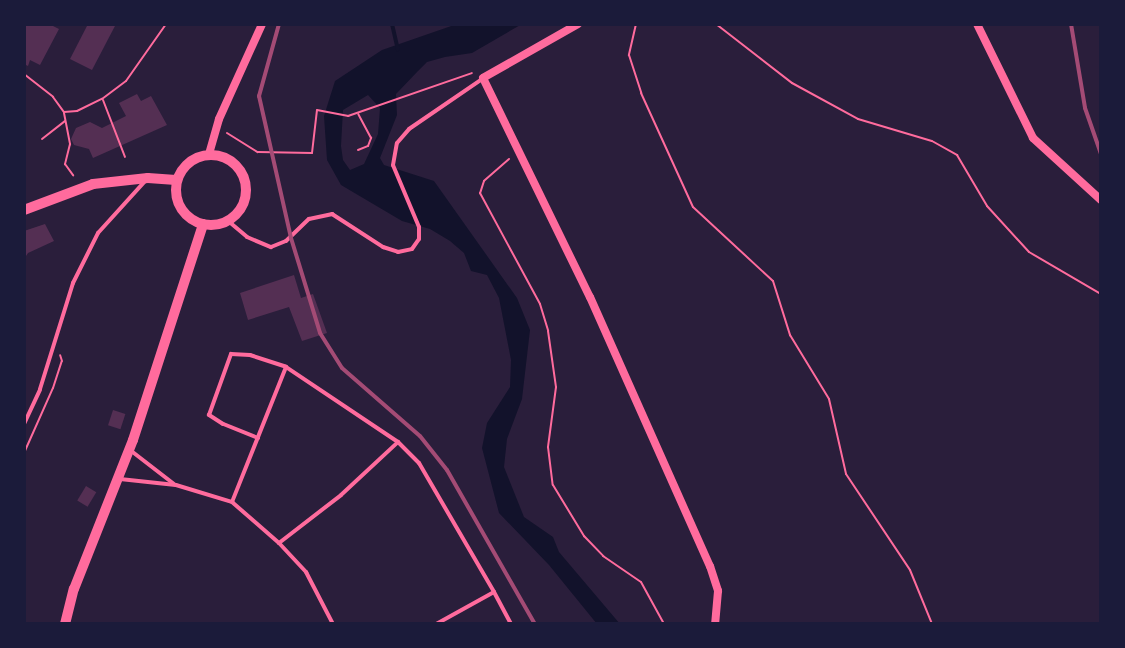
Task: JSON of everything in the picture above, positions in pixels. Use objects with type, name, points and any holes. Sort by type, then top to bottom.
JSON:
[{"type":"street","points":[[209,154],[215,130],[262,24]]},
{"type":"street","points":[[578,24],[479,81],[590,297],[710,566],[718,591],[715,624]]},
{"type":"street","points":[[977,24],[1033,138],[1101,200]]},
{"type":"street","points":[[209,154],[232,162],[243,176],[243,204],[227,220],[203,224],[184,213],[178,203],[176,180],[191,160],[209,154]]},
{"type":"street","points":[[24,210],[93,184],[148,178],[176,180]]},
{"type":"street","points":[[65,624],[74,589],[130,450],[203,224]]},
{"type":"lane","points":[[227,220],[247,237],[271,247],[291,238],[309,219],[332,214],[383,247],[398,252],[412,249],[419,239],[419,227],[393,165],[397,143],[409,129],[479,81]]},
{"type":"lane","points":[[24,424],[40,389],[73,283],[98,233],[148,178]]},
{"type":"lane","points":[[258,438],[209,415],[231,354],[250,355],[286,367],[398,442],[419,463],[511,624]]},
{"type":"lane","points":[[232,502],[286,367]]},
{"type":"lane","points":[[279,543],[341,495],[398,442]]},
{"type":"lane","points":[[130,450],[176,485]]},
{"type":"lane","points":[[118,479],[176,485],[232,502],[279,543],[306,572],[333,624]]},
{"type":"lane","points":[[436,624],[494,592]]},
{"type":"path","points":[[64,112],[77,111],[102,99],[126,81],[166,24]]},
{"type":"path","points":[[636,24],[629,55],[641,93],[693,207],[773,281],[790,335],[829,399],[846,474],[910,570],[932,624]]},
{"type":"path","points":[[716,24],[792,83],[858,119],[932,141],[957,155],[987,206],[1029,252],[1101,294]]},
{"type":"path","points":[[215,130],[258,152],[312,153],[317,110],[345,114],[357,112],[377,103],[396,102],[472,73],[479,81]]},
{"type":"path","points":[[24,74],[53,97],[64,112],[70,144],[65,164],[73,175]]},
{"type":"path","points":[[102,99],[125,157]]},
{"type":"path","points":[[357,112],[371,138],[368,146],[358,150]]},
{"type":"path","points":[[42,139],[66,121]]},
{"type":"path","points":[[504,147],[510,161],[484,181],[480,193],[540,304],[548,331],[556,387],[548,447],[553,485],[584,536],[603,556],[641,582],[664,624]]},
{"type":"shaded area","points":[[24,24],[1101,24],[1101,624],[24,624]]},
{"type":"shaded area","points":[[457,24],[522,24],[472,53],[427,62],[396,94],[397,115],[380,158],[384,165],[434,181],[517,298],[530,330],[522,399],[507,439],[504,467],[524,517],[553,537],[559,552],[620,624],[597,624],[549,565],[499,513],[482,448],[487,423],[510,387],[511,360],[499,298],[487,275],[471,271],[464,253],[450,241],[430,229],[402,221],[341,185],[327,160],[324,116],[335,81],[382,50]],"holes":[[[368,95],[380,108],[378,134],[364,164],[350,170],[343,160],[341,146],[343,110]]]},
{"type":"building","points":[[25,24],[49,24],[59,29],[40,65],[30,60],[28,66],[24,64]]},
{"type":"building","points":[[88,24],[116,24],[92,70],[70,59]]},
{"type":"building","points":[[137,94],[141,101],[151,96],[167,125],[93,158],[89,149],[74,145],[71,139],[76,128],[90,122],[102,128],[126,116],[119,103]]},
{"type":"building","points":[[45,224],[54,241],[28,253],[24,259],[24,231]]},
{"type":"building","points":[[294,275],[301,298],[313,294],[327,333],[302,341],[289,307],[248,320],[240,293]]},
{"type":"building","points":[[113,410],[125,414],[120,429],[108,425]]},
{"type":"building","points":[[86,486],[96,492],[88,507],[77,501]]},
{"type":"waterway","points":[[392,24],[398,49]]},
{"type":"railway","points":[[279,24],[259,96],[291,238],[320,333],[342,368],[420,436],[447,470],[535,624]]},
{"type":"railway","points":[[1071,24],[1085,108],[1101,154]]}]
